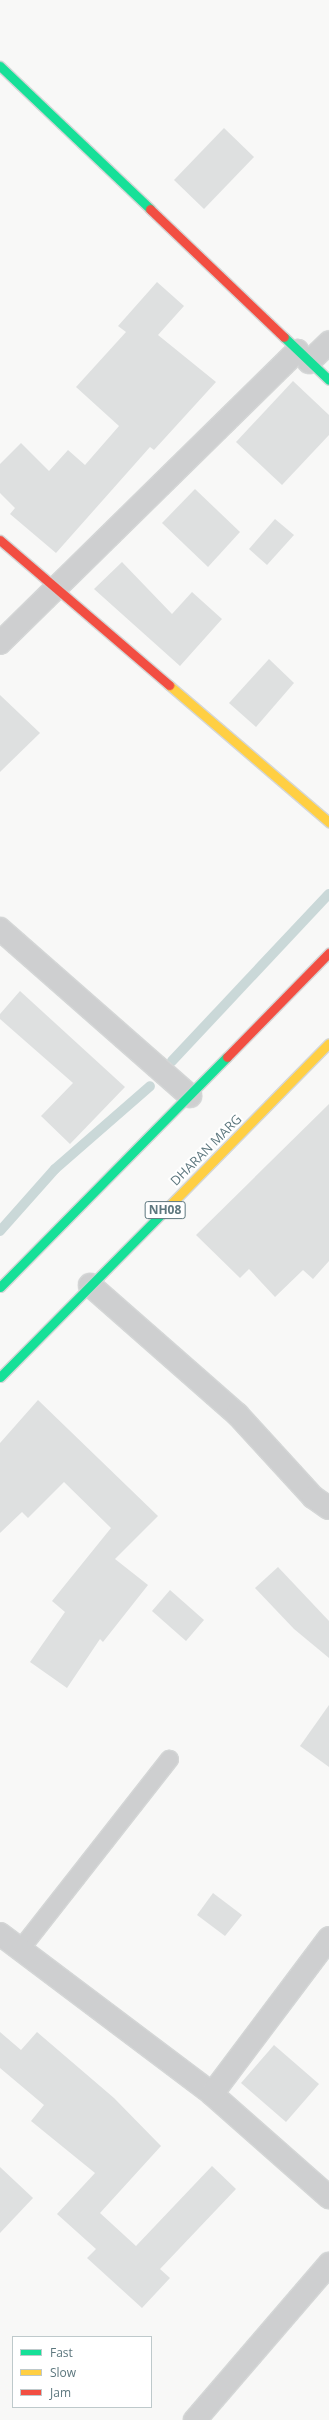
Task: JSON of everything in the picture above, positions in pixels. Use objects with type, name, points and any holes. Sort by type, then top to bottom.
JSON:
[{"type":"main road","points":[[0,66],[329,380]]},
{"type":"main road","points":[[0,540],[329,822]]},
{"type":"main road","points":[[0,1287],[190,1096],[329,953]]},
{"type":"main road","name":"DHARAN MARG","points":[[0,1377],[329,1043]]},
{"type":"street","points":[[0,643],[56,587],[303,356],[329,343]]},
{"type":"street","points":[[0,928],[190,1096]]},
{"type":"street","points":[[90,1285],[237,1414],[313,1497],[329,1508]]},
{"type":"street","points":[[0,1934],[19,1950],[212,2094],[329,2197]]},
{"type":"street","points":[[212,2094],[329,1938]]},
{"type":"street","points":[[195,2420],[329,2264]]},
{"type":"lane","points":[[19,1950],[169,1759]]},
{"type":"building","points":[[224,128],[254,157],[204,209],[174,180]]},
{"type":"building","points":[[157,282],[184,306],[158,335],[216,382],[154,450],[150,447],[56,553],[10,514],[15,508],[0,493],[0,464],[21,443],[49,471],[68,450],[85,465],[119,426],[76,387],[126,332],[118,326]]},
{"type":"building","points":[[293,381],[329,415],[329,435],[282,485],[236,442]]},
{"type":"building","points":[[195,489],[240,532],[208,567],[162,523]]},
{"type":"building","points":[[275,519],[294,535],[267,565],[249,549]]},
{"type":"building","points":[[122,562],[172,614],[192,592],[222,619],[180,666],[94,589]]},
{"type":"building","points":[[269,659],[294,683],[256,727],[229,703]]},
{"type":"building","points":[[0,695],[40,733],[0,772]]},
{"type":"building","points":[[20,991],[125,1087],[70,1144],[41,1116],[73,1083],[0,1019],[0,1014]]},
{"type":"building","points":[[329,1104],[329,1261],[313,1279],[303,1270],[275,1297],[249,1269],[240,1278],[196,1235]]},
{"type":"building","points":[[38,1400],[158,1516],[115,1559],[148,1585],[103,1642],[100,1639],[67,1688],[30,1662],[65,1612],[52,1601],[111,1528],[64,1482],[28,1518],[22,1512],[0,1533],[0,1443]]},
{"type":"building","points":[[278,1567],[329,1621],[329,1658],[294,1629],[255,1588]]},
{"type":"building","points":[[170,1590],[204,1620],[186,1641],[152,1611]]},
{"type":"building","points":[[329,1705],[329,1767],[300,1746]]},
{"type":"building","points":[[213,1893],[242,1915],[225,1936],[197,1915]]},
{"type":"building","points":[[0,2032],[21,2050],[37,2032],[114,2098],[161,2146],[100,2213],[136,2246],[212,2166],[236,2189],[160,2269],[170,2278],[142,2308],[87,2258],[96,2249],[57,2214],[95,2173],[31,2121],[44,2105],[0,2068]]},
{"type":"building","points":[[274,2045],[319,2084],[286,2122],[241,2083]]},
{"type":"building","points":[[0,2167],[33,2198],[0,2233]]},
{"type":"waterway","points":[[172,1061],[329,894]]},
{"type":"waterway","points":[[0,1231],[55,1169],[150,1086]]},
{"type":"traffic: fast","points":[[0,66],[150,209]]},
{"type":"traffic: fast","points":[[284,337],[329,380]]},
{"type":"traffic: fast","points":[[0,1287],[227,1057]]},
{"type":"traffic: fast","points":[[0,1377],[164,1211]]},
{"type":"traffic: slow","points":[[169,685],[329,822]]},
{"type":"traffic: slow","points":[[164,1211],[329,1043]]},
{"type":"traffic: jam","points":[[150,209],[284,337]]},
{"type":"traffic: jam","points":[[0,540],[169,685]]},
{"type":"traffic: jam","points":[[227,1057],[329,953]]}]
